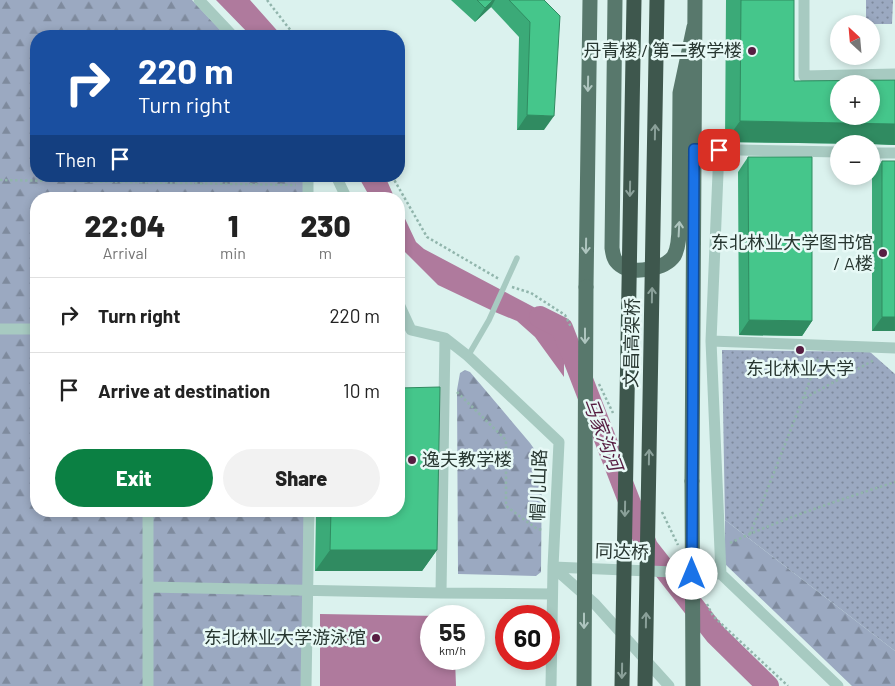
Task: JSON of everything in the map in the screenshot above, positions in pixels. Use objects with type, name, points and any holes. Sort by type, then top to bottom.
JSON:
[{"type":"highway","name":"文昌高架桥","points":[[622,686],[634,0]]},
{"type":"highway","name":"文昌高架桥","points":[[645,686],[657,0]]},
{"type":"main road","points":[[584,686],[590,0]]},
{"type":"main road","points":[[615,0],[612,235],[614,258],[621,266],[628,268],[654,268],[669,261],[675,254],[680,225],[680,93],[694,27]]},
{"type":"main road","points":[[693,686],[692,481],[695,0]]},
{"type":"street","points":[[199,0],[227,30]]},
{"type":"street","points":[[804,0],[804,76],[895,74]]},
{"type":"street","points":[[694,149],[830,152]]},
{"type":"street","points":[[719,150],[711,341],[721,574],[838,686]]},
{"type":"street","points":[[880,153],[895,153]]},
{"type":"street","points":[[405,317],[411,330]]},
{"type":"street","points":[[0,329],[30,329]]},
{"type":"street","name":"帽儿山路","points":[[405,330],[445,338],[468,356],[559,442],[552,594],[551,686]]},
{"type":"street","points":[[441,593],[445,338]]},
{"type":"street","points":[[711,341],[895,348]]},
{"type":"street","points":[[148,517],[148,686]]},
{"type":"street","points":[[306,686],[309,517]]},
{"type":"street","points":[[553,567],[595,604],[669,686]]},
{"type":"street","name":"同达桥","points":[[553,567],[721,574]]},
{"type":"street","points":[[148,587],[552,594]]},
{"type":"lane","points":[[468,356],[489,320],[518,258]]},
{"type":"path","points":[[267,0],[290,30]]},
{"type":"path","points":[[0,180],[30,180]]},
{"type":"path","points":[[750,534],[824,344]]},
{"type":"path","points":[[804,399],[878,357]]},
{"type":"path","points":[[445,380],[506,440],[506,506],[537,529],[555,531]]},
{"type":"path","points":[[721,547],[750,534],[895,482]]},
{"type":"green space","points":[[0,0],[192,0],[220,30],[30,30],[30,182],[303,182],[304,192],[30,192],[30,324],[0,324]]},
{"type":"green space","points":[[866,0],[893,0],[892,24],[880,24],[880,15],[866,15]]},
{"type":"green space","points":[[0,334],[30,334],[30,517],[304,517],[303,686],[0,686]]},
{"type":"green space","points":[[722,350],[870,352],[895,374],[895,651],[725,520]]},
{"type":"green space","points":[[465,370],[470,372],[542,460],[541,572],[536,576],[458,574],[457,390],[460,373]]},
{"type":"green space","points":[[725,520],[895,651],[895,686],[852,686],[725,564]]},
{"type":"shaded area","points":[[216,0],[250,0],[277,30],[245,30]]},
{"type":"shaded area","points":[[361,182],[388,182],[392,192],[367,192]]},
{"type":"shaded area","points":[[405,219],[416,242],[424,249],[564,323],[564,377],[535,337],[517,321],[438,285],[405,252]]},
{"type":"shaded area","name":"东北林业大学游泳馆","points":[[320,614],[420,616],[420,670],[455,670],[456,686],[320,686]]},
{"type":"building","points":[[477,0],[493,0],[485,8]]},
{"type":"building","points":[[509,0],[544,0],[560,16],[554,116],[527,115],[530,22]]},
{"type":"building","points":[[741,0],[794,0],[794,81],[830,81],[830,123],[740,121]]},
{"type":"building","points":[[880,80],[895,80],[895,124],[880,124]]},
{"type":"building","points":[[748,157],[812,157],[812,321],[749,320]]},
{"type":"building","points":[[882,161],[895,161],[895,317],[882,317]]},
{"type":"building","points":[[440,387],[437,550],[330,550],[331,517],[405,517],[405,388]]},
{"type":"waterway","name":"马家沟河","points":[[540,317],[562,328],[647,547],[716,635],[768,686]]},
{"type":"place","name":"丹青楼 / 第二教学楼","points":[[752,51]]},
{"type":"place","name":"东北林业大学图书馆 / A楼","points":[[883,253]]},
{"type":"place","name":"东北林业大学","points":[[800,350]]},
{"type":"place","name":"逸夫教学楼","points":[[412,460]]},
{"type":"place","name":"东北林业大学游泳馆","points":[[376,638]]},
{"type":"route","points":[[692,574],[694,149],[719,150]]}]
